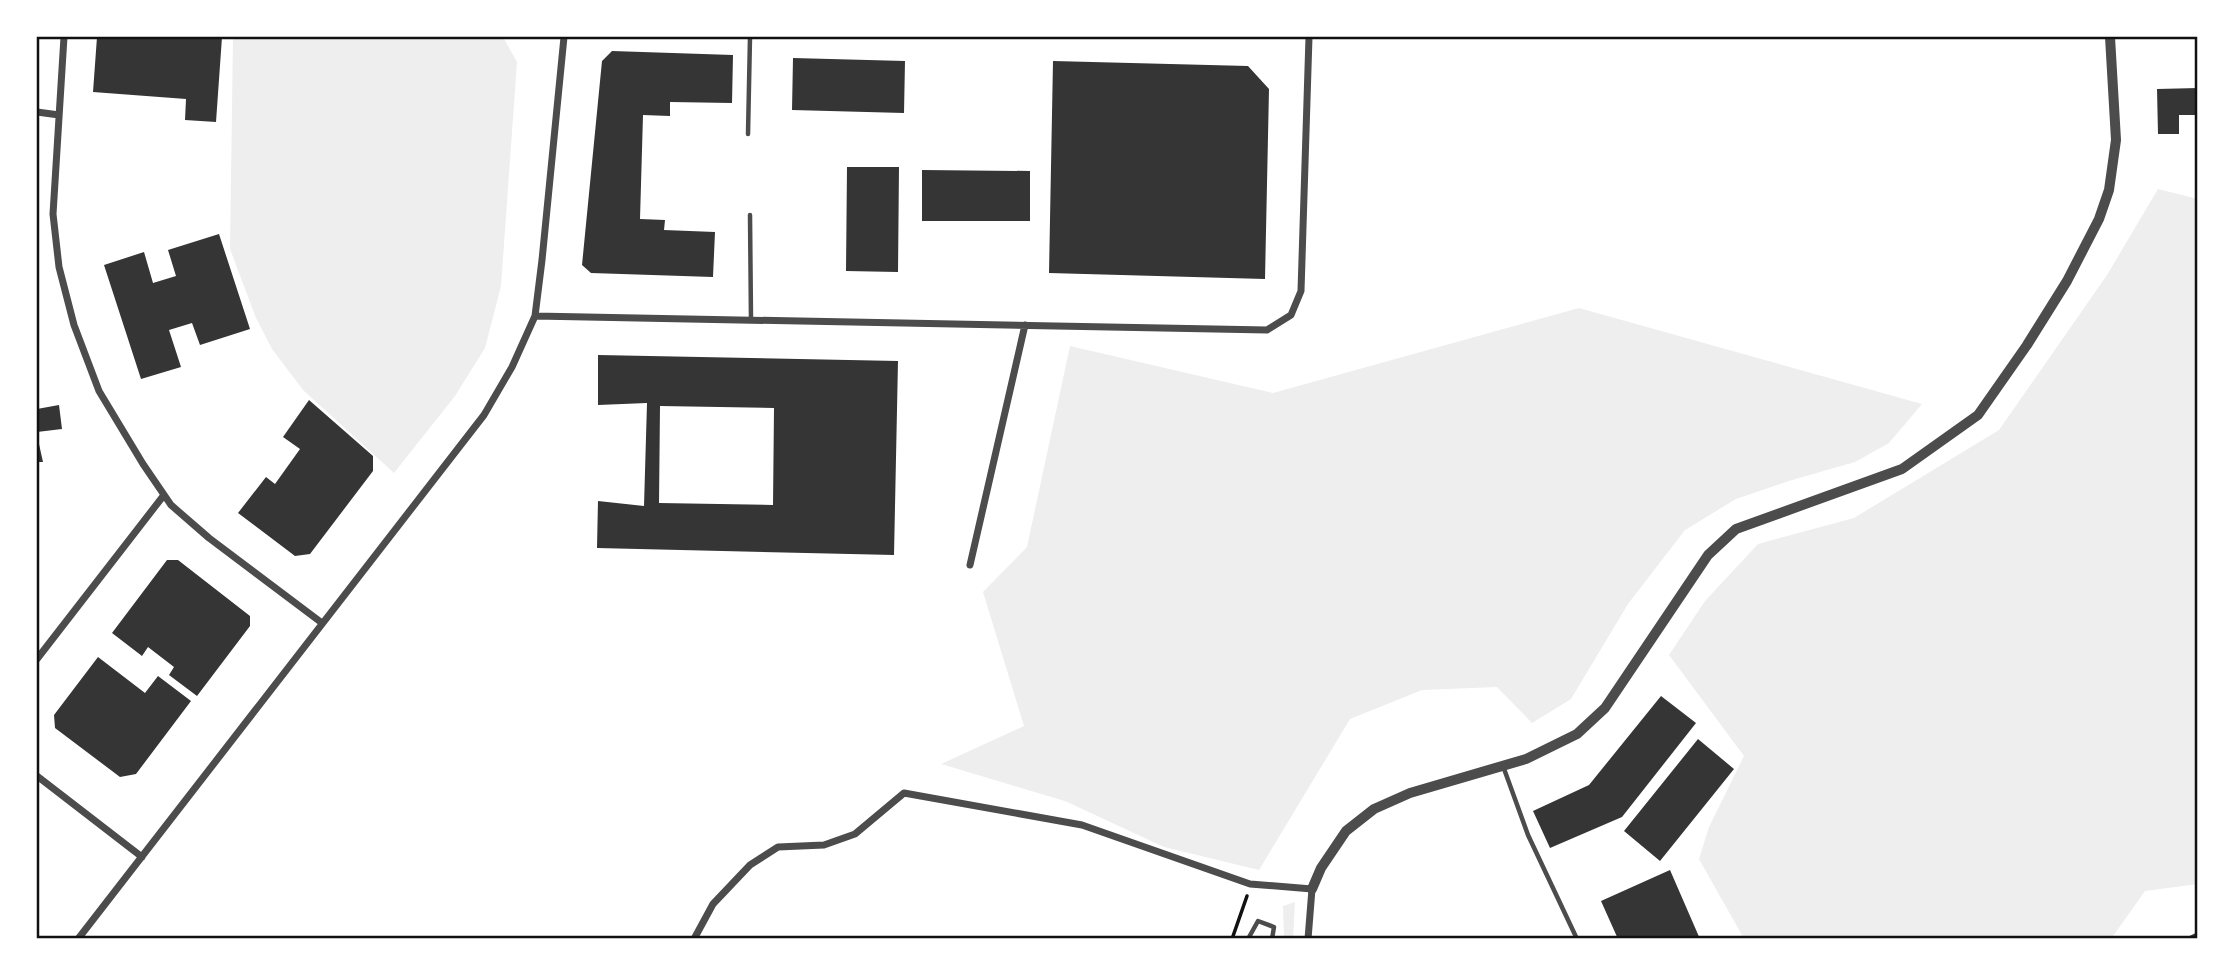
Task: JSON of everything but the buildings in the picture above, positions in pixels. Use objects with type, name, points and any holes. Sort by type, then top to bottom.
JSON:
[{"type":"street","points":[[64,37],[53,214],[59,267],[74,325],[99,391],[171,505],[323,623]]},
{"type":"street","points":[[78,939],[484,415],[512,367],[535,316],[564,37]]},
{"type":"street","points":[[535,316],[1267,330],[1291,315],[1301,291],[1309,37]]},
{"type":"street","points":[[1308,939],[1312,889],[1321,868],[1346,831],[1374,809],[1410,793],[1526,759],[1577,734],[1605,708],[1708,555],[1736,529],[1902,469],[1978,415],[2067,281],[2099,219],[2109,190],[2116,140],[2110,37]]},
{"type":"street","points":[[37,112],[59,115]]},
{"type":"street","points":[[970,565],[1025,325]]},
{"type":"street","points":[[37,659],[164,495]]},
{"type":"street","points":[[37,776],[142,857]]},
{"type":"street","points":[[694,939],[713,904],[750,865],[778,847],[824,845],[855,834],[904,793],[1082,825],[1250,884],[1312,889]]},
{"type":"lane","points":[[748,134],[750,37]]},
{"type":"lane","points":[[750,215],[751,320]]},
{"type":"lane","points":[[1503,765],[1528,835],[1577,939]]},
{"type":"lane","points":[[1248,939],[1258,921],[1273,926],[1272,939]]},
{"type":"path","points":[[1232,939],[1250,884]]},
{"type":"shaded area","points":[[233,37],[503,37],[517,62],[501,286],[485,348],[455,396],[394,473],[303,390],[272,349],[256,318],[230,249]]},
{"type":"shaded area","points":[[2158,189],[2198,199],[2198,884],[2145,891],[2111,939],[1742,939],[1699,859],[1709,827],[1744,756],[1669,655],[1705,601],[1758,544],[1854,518],[1999,430],[2107,275]]},
{"type":"shaded area","points":[[1579,308],[1922,404],[1889,443],[1855,462],[1736,499],[1685,530],[1628,604],[1571,699],[1532,723],[1497,687],[1422,690],[1350,719],[1259,870],[1164,847],[1065,801],[941,764],[1024,726],[983,592],[1027,547],[1070,346],[1273,393]]},
{"type":"shaded area","points":[[1295,902],[1293,939],[1284,939],[1283,906]]}]
